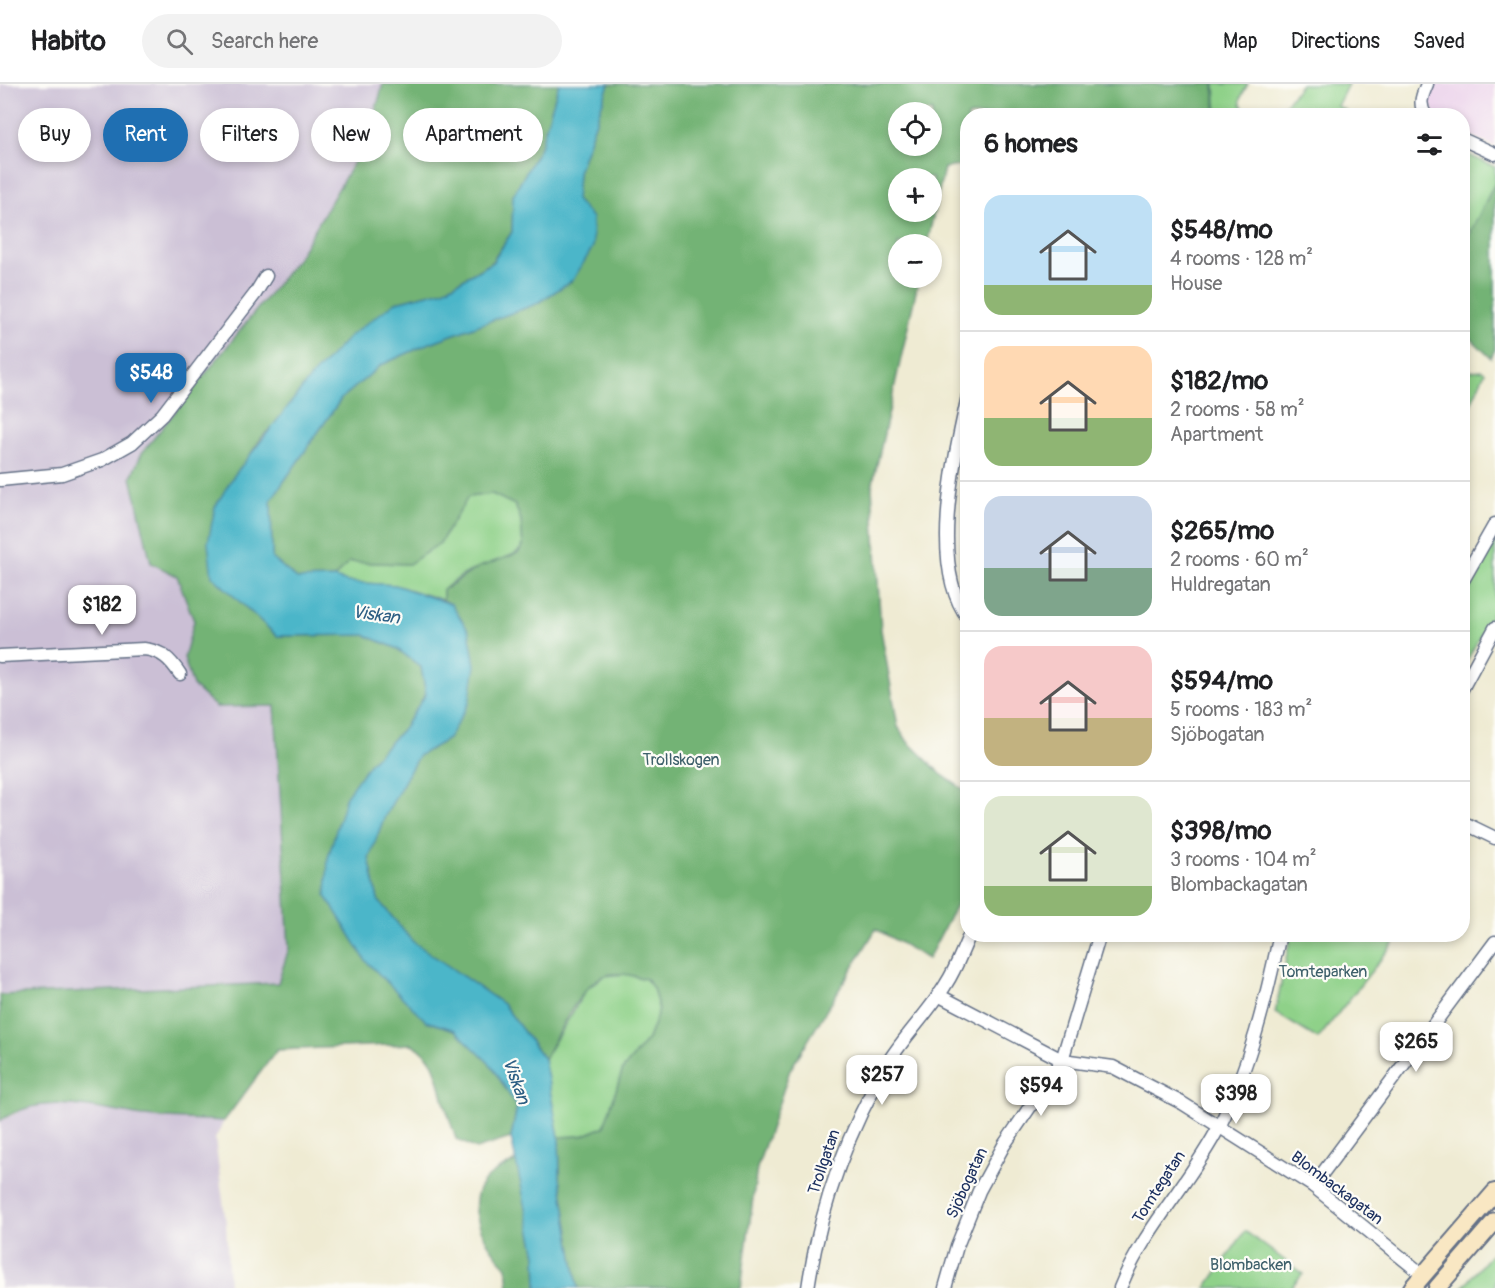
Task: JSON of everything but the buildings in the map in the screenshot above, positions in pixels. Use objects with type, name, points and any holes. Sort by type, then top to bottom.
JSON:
[{"type":"street","points":[[1422,108],[1421,98],[1427,84]]},
{"type":"street","points":[[1470,143],[1495,154]]},
{"type":"street","points":[[0,480],[62,474],[102,460],[132,443],[162,415],[255,294],[266,276]]},
{"type":"street","points":[[960,433],[953,465],[946,553],[950,580],[960,609]]},
{"type":"street","points":[[1470,568],[1495,524]]},
{"type":"street","points":[[1470,674],[1495,628]]},
{"type":"street","points":[[0,656],[157,650],[170,659],[180,674]]},
{"type":"street","points":[[1470,826],[1495,838]]},
{"type":"street","name":"Trollgatan","points":[[808,1288],[819,1230],[834,1180],[858,1116],[891,1059],[947,984],[966,942]]},
{"type":"street","name":"Sjöbogatan","points":[[945,1288],[957,1246],[979,1191],[1004,1145],[1062,1060],[1098,942]]},
{"type":"street","name":"Tomtegatan","points":[[1120,1288],[1149,1231],[1219,1126],[1259,1024],[1278,942]]},
{"type":"street","points":[[1313,1186],[1495,942]]},
{"type":"street","name":"Blombackagatan","points":[[938,995],[1062,1060],[1113,1067],[1182,1103],[1313,1186],[1417,1282]]},
{"type":"street","points":[[1417,1282],[1495,1192]]},
{"type":"street","points":[[1437,1288],[1495,1221]]},
{"type":"shaded area","points":[[0,84],[383,84],[376,108],[311,108],[311,162],[354,162],[298,258],[142,453],[131,477],[177,576],[194,622],[184,658],[216,707],[275,706],[289,948],[278,983],[0,995]]},
{"type":"shaded area","points":[[1435,84],[1495,84],[1495,147],[1470,135],[1470,108],[1432,108],[1427,100]]},
{"type":"shaded area","points":[[80,1104],[137,1115],[224,1121],[215,1139],[226,1224],[229,1288],[0,1288],[0,1121],[34,1105]]},
{"type":"green space","points":[[383,84],[559,84],[543,137],[543,108],[403,108],[403,162],[532,162],[513,196],[512,232],[491,263],[444,290],[396,302],[262,437],[215,507],[212,576],[277,636],[365,635],[396,648],[421,667],[426,694],[403,729],[369,764],[328,858],[426,1021],[455,1030],[491,1065],[517,1107],[511,1138],[476,1149],[456,1139],[434,1067],[426,1055],[412,1044],[277,1050],[224,1121],[147,1116],[66,1104],[32,1107],[16,1112],[0,1121],[0,995],[278,983],[289,948],[275,706],[216,707],[193,686],[184,658],[194,621],[177,576],[151,563],[131,477],[142,453],[298,258],[354,162],[391,162],[391,108],[376,108]]},
{"type":"green space","name":"Trollskogen","points":[[609,84],[1214,84],[1216,108],[960,108],[960,166],[944,168],[942,177],[942,168],[888,168],[888,222],[932,222],[929,234],[888,234],[888,288],[917,288],[872,487],[881,630],[898,727],[908,742],[941,774],[960,787],[960,897],[928,959],[876,929],[790,1070],[757,1168],[741,1288],[578,1288],[560,1178],[559,1137],[582,1136],[604,1127],[623,1069],[648,1039],[659,1010],[653,988],[646,979],[614,974],[595,981],[578,1000],[544,1059],[503,1004],[412,941],[378,900],[369,858],[384,818],[418,756],[448,739],[451,604],[443,600],[443,590],[477,568],[518,553],[523,546],[521,520],[515,505],[492,494],[468,497],[440,543],[409,564],[349,562],[334,578],[297,579],[272,558],[271,500],[341,399],[381,365],[430,343],[536,304],[573,280],[592,218],[576,200],[578,172]]},
{"type":"green space","points":[[1215,84],[1248,84],[1240,101],[1243,108],[1217,108]]},
{"type":"green space","points":[[1301,84],[1348,84],[1337,106],[1341,108],[1282,108]]},
{"type":"green space","points":[[1470,156],[1495,167],[1495,183],[1471,231]]},
{"type":"green space","points":[[1495,183],[1495,349],[1491,358],[1470,338],[1470,233]]},
{"type":"green space","points":[[1482,370],[1485,372],[1470,406],[1470,371]]},
{"type":"green space","points":[[492,494],[515,505],[521,520],[523,546],[509,557],[475,569],[456,580],[443,590],[443,600],[395,585],[348,582],[334,578],[349,562],[409,564],[440,543],[468,497]]},
{"type":"green space","points":[[1495,540],[1495,608],[1470,655],[1470,586]]},
{"type":"green space","name":"Tomteparken","points":[[1289,942],[1394,942],[1318,1039],[1275,1013]]},
{"type":"green space","points":[[626,974],[646,979],[653,988],[659,1010],[648,1039],[623,1069],[604,1127],[582,1136],[559,1137],[544,1059],[586,990],[604,976]]},
{"type":"green space","points":[[517,1160],[536,1255],[537,1288],[509,1288],[507,1267],[490,1247],[478,1222],[477,1196],[482,1184],[492,1174]]},
{"type":"green space","name":"Blombacken","points":[[1245,1231],[1303,1274],[1290,1288],[1206,1288]]},
{"type":"green space","points":[[1495,1249],[1495,1288],[1462,1288]]},
{"type":"water","name":"Viskan","points":[[559,84],[609,84],[578,172],[576,200],[592,218],[593,247],[573,280],[536,304],[430,343],[381,365],[341,399],[271,500],[272,558],[297,579],[334,578],[348,582],[395,585],[451,604],[469,631],[475,665],[469,703],[448,739],[418,756],[384,818],[369,858],[378,900],[412,941],[503,1004],[544,1059],[559,1137],[560,1178],[578,1288],[537,1288],[536,1255],[511,1138],[517,1107],[491,1065],[455,1030],[426,1021],[366,961],[326,896],[328,858],[346,796],[369,764],[403,729],[426,694],[421,667],[396,648],[365,635],[277,636],[212,576],[208,543],[215,507],[233,477],[311,377],[351,335],[396,302],[444,290],[492,263],[512,232],[513,196],[532,162],[543,162],[543,137]]}]
